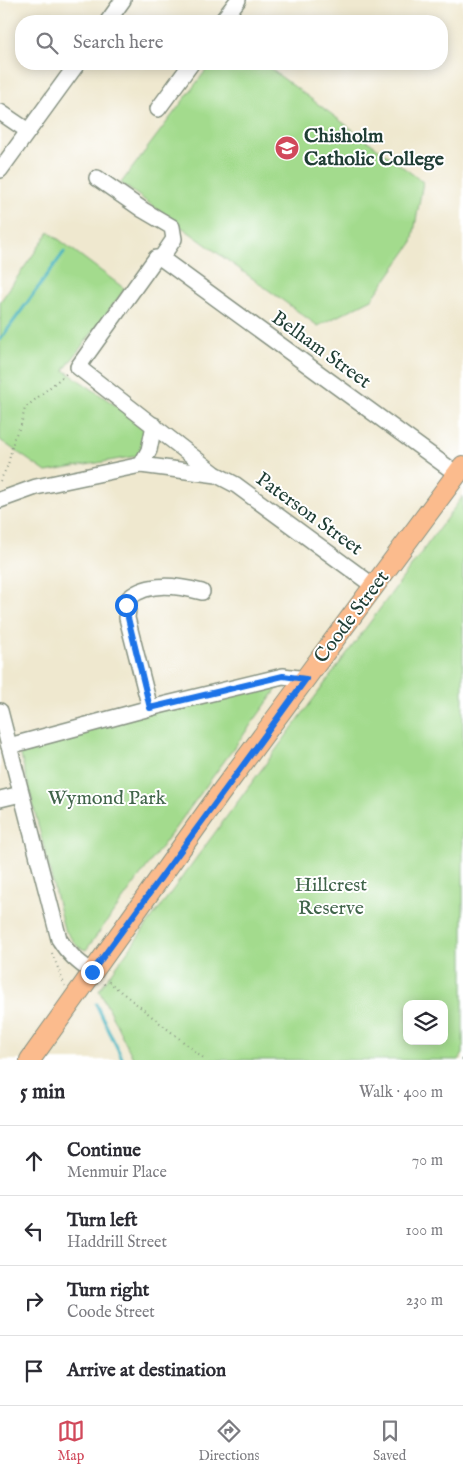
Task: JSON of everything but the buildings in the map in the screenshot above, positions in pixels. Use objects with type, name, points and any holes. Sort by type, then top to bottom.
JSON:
[{"type":"main road","name":"Coode Street","points":[[30,1060],[96,981],[306,679],[460,470]]},
{"type":"street","points":[[113,15],[124,0]]},
{"type":"street","points":[[227,15],[238,0]]},
{"type":"street","points":[[0,170],[73,70]]},
{"type":"street","points":[[158,109],[187,70]]},
{"type":"street","points":[[0,112],[28,132]]},
{"type":"street","points":[[78,367],[156,258],[161,258],[174,239],[172,227],[143,210],[97,178]]},
{"type":"street","name":"Belham Street","points":[[161,258],[460,470]]},
{"type":"street","name":"Paterson Street","points":[[78,367],[217,475],[236,485],[375,587]]},
{"type":"street","points":[[141,465],[149,450],[154,425]]},
{"type":"street","name":"Paterson Street","points":[[0,500],[36,487],[141,465],[217,475]]},
{"type":"street","points":[[150,708],[128,618],[126,605],[129,598],[136,592],[157,586],[184,587],[202,592]]},
{"type":"street","points":[[9,746],[150,708],[283,676],[306,679]]},
{"type":"street","points":[[0,711],[59,938],[66,950],[96,981]]},
{"type":"street","points":[[0,799],[21,794]]},
{"type":"path","points":[[0,481],[8,465],[14,438],[25,408],[62,375],[78,367]]},
{"type":"path","points":[[96,981],[104,984],[109,982],[206,1060]]},
{"type":"green space","points":[[206,70],[272,70],[423,182],[412,243],[372,299],[318,326],[121,183]]},
{"type":"green space","points":[[49,232],[125,289],[64,370],[147,427],[146,444],[137,456],[46,472],[0,440],[0,302]]},
{"type":"green space","name":"Hillcrest Reserve","points":[[463,496],[463,1054],[459,1060],[134,1060],[99,990]]},
{"type":"green space","name":"Wymond Park","points":[[274,679],[280,685],[86,950],[78,947],[64,929],[20,752],[30,742]]},
{"type":"waterway","points":[[0,340],[64,252]]},
{"type":"waterway","points":[[96,1004],[123,1060]]},
{"type":"place","name":"Chisholm Catholic College","points":[[287,148]]},
{"type":"route","points":[[92,972],[219,795],[306,679],[283,676],[150,708],[126,605]]}]
